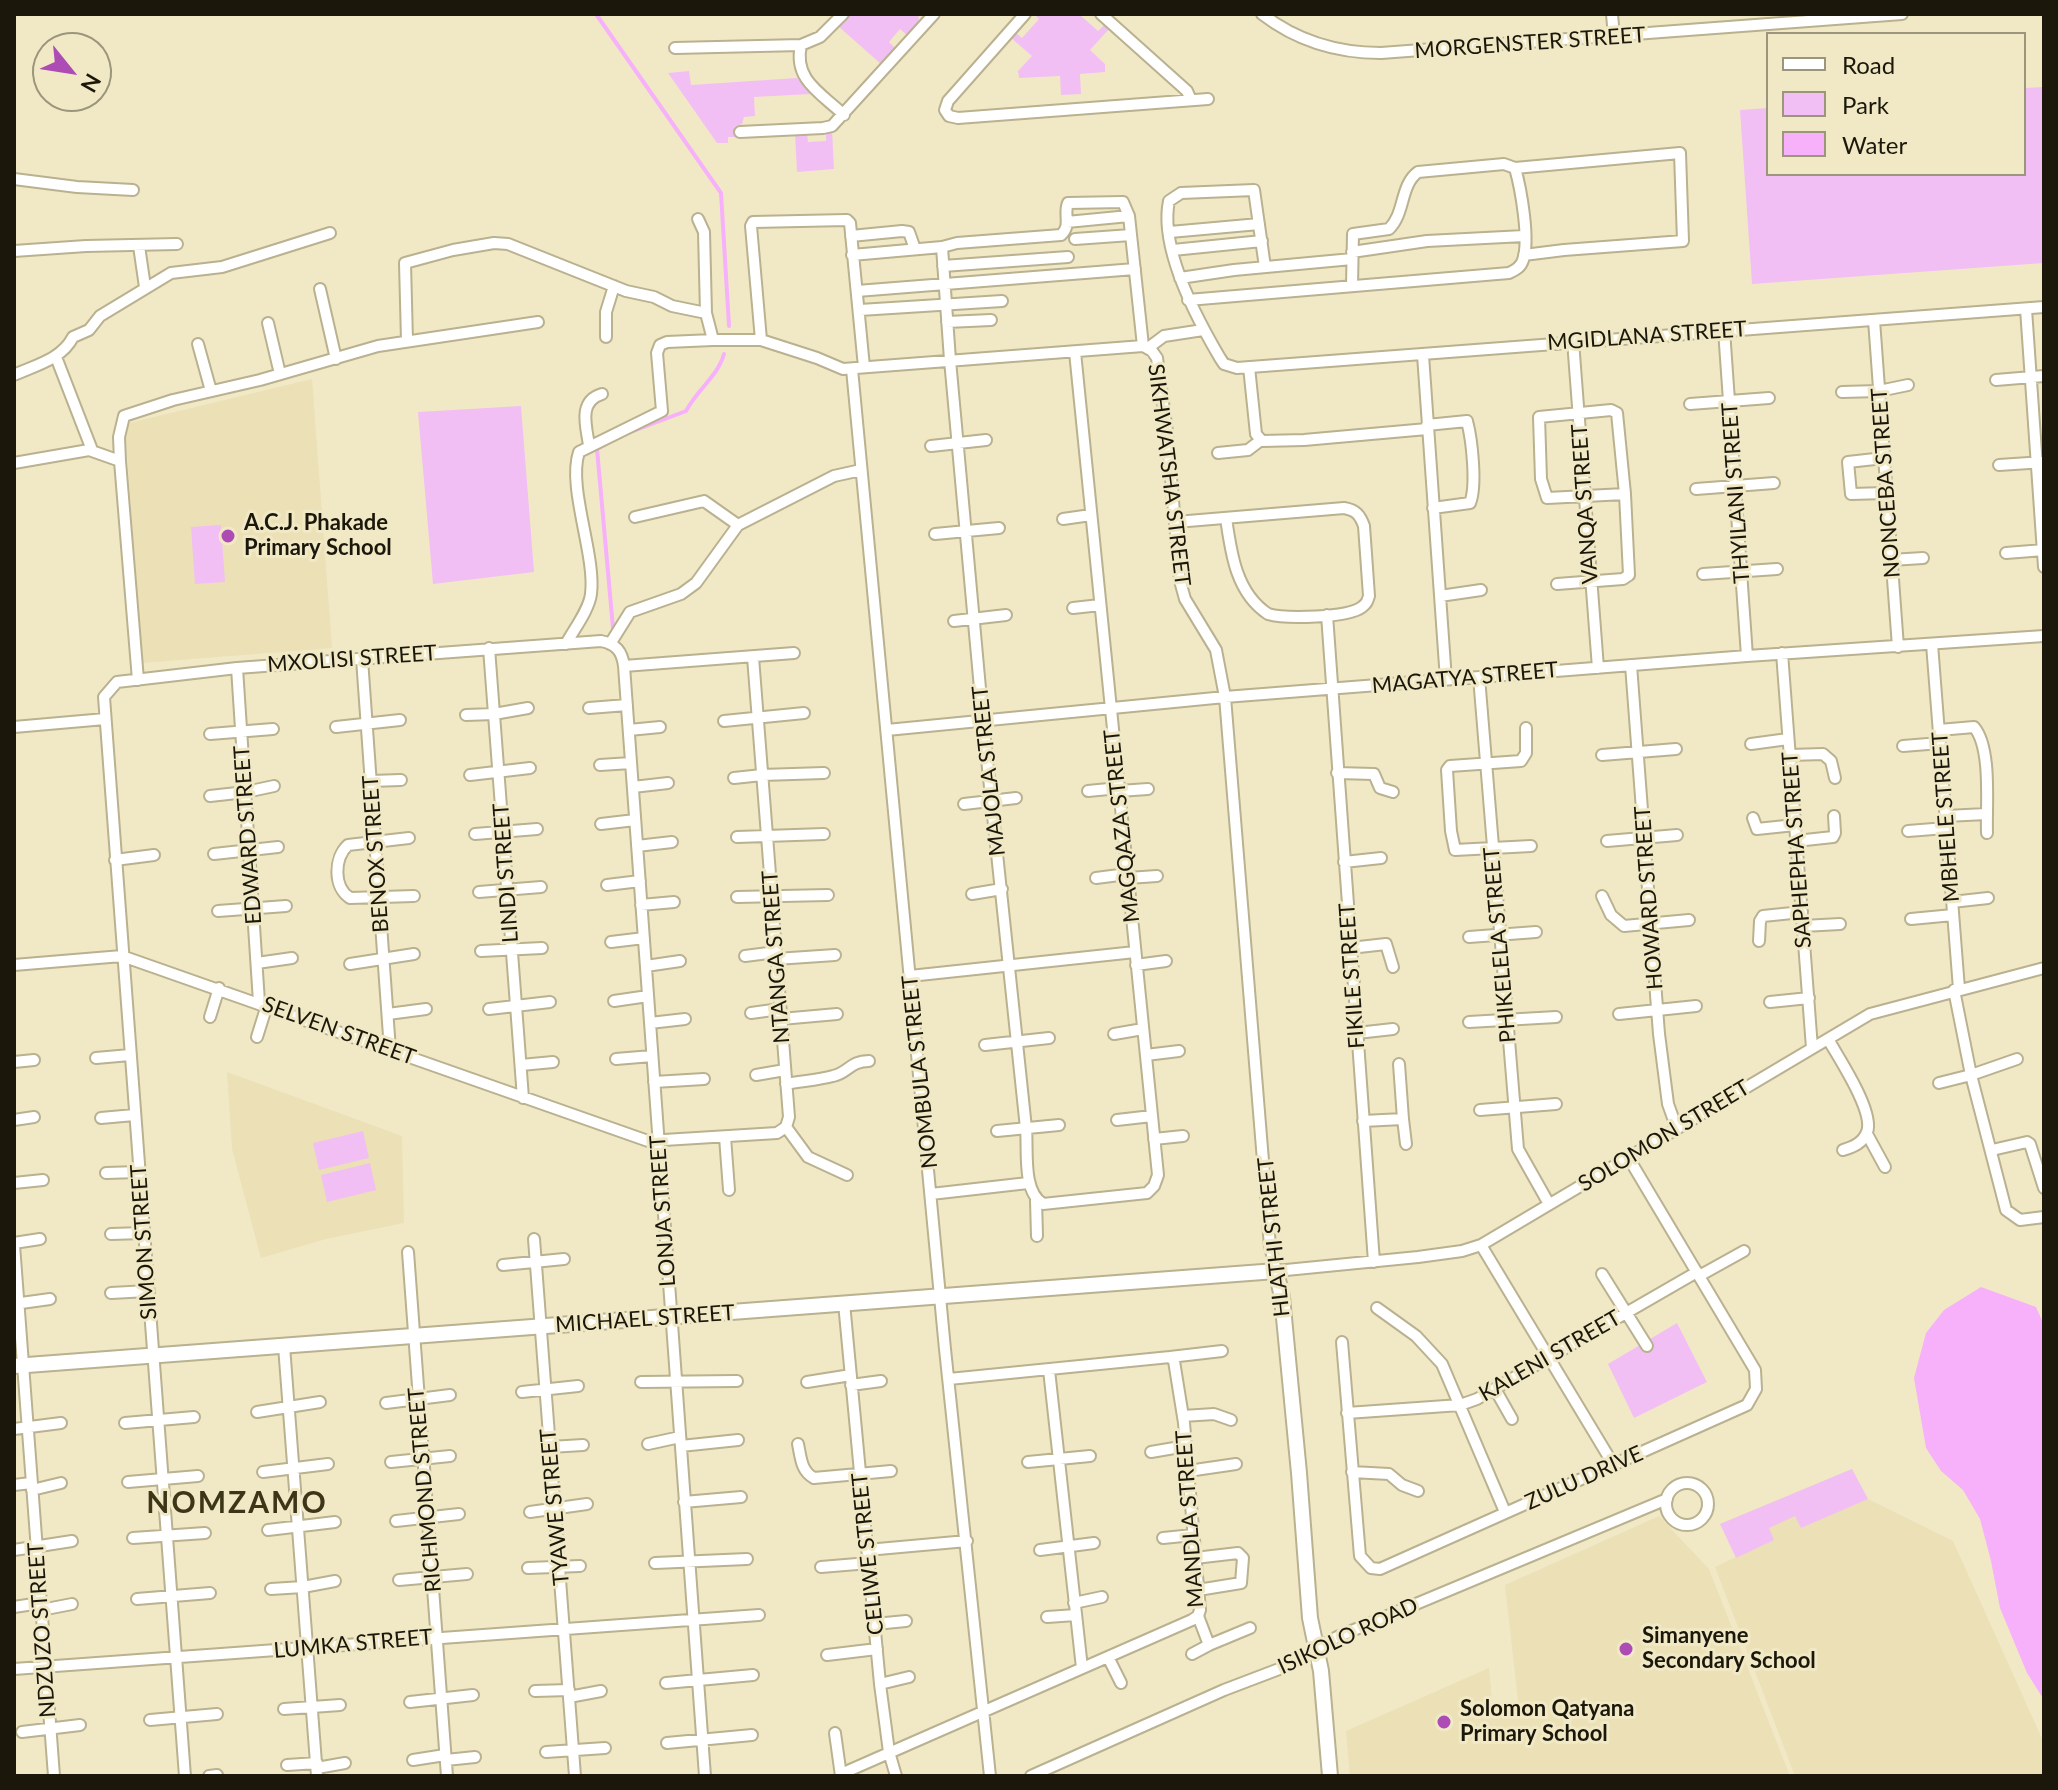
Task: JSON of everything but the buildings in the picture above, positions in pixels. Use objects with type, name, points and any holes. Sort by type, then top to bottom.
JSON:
[{"type":"street","points":[[675,48],[801,45],[820,37],[843,14]]},
{"type":"street","points":[[1025,14],[948,101],[945,110],[949,116],[1208,99]]},
{"type":"street","points":[[1101,14],[1187,91],[1191,100]]},
{"type":"street","name":"MORGENSTER STREET","points":[[1262,14],[1285,29],[1317,43],[1365,53],[1902,14]]},
{"type":"street","points":[[1612,14],[1614,37]]},
{"type":"street","points":[[740,132],[832,126],[930,15]]},
{"type":"street","points":[[801,45],[797,62],[802,74],[844,115]]},
{"type":"street","points":[[1352,286],[1353,234],[1393,226],[1411,177],[1418,172],[1504,164],[1515,168],[1680,153],[1683,241],[1524,255]]},
{"type":"street","points":[[1188,300],[1509,273],[1520,266],[1524,255],[1515,168]]},
{"type":"street","points":[[14,179],[133,190]]},
{"type":"street","points":[[1261,440],[1256,434],[1249,367],[1237,368],[1224,364],[1203,330],[1180,278],[1168,206],[1174,196],[1181,193],[1253,190],[1265,267]]},
{"type":"street","points":[[852,255],[1061,235],[1067,222],[1066,205],[1073,202],[1118,200],[1126,204],[1129,216],[1067,222]]},
{"type":"street","name":"SIKHWATSHA STREET","points":[[1129,216],[1145,347],[1157,358],[1180,581],[1185,599],[1216,650],[1225,697]]},
{"type":"street","points":[[698,219],[704,232],[706,313],[713,340]]},
{"type":"street","points":[[761,340],[753,222],[847,220],[850,223],[864,367]]},
{"type":"street","points":[[1170,232],[1259,224]]},
{"type":"street","points":[[851,236],[902,231],[912,235],[915,249]]},
{"type":"street","points":[[14,375],[56,357],[67,348],[73,337],[89,330],[100,316],[171,273],[222,267],[330,233]]},
{"type":"street","points":[[1075,239],[1131,235]]},
{"type":"street","points":[[1180,278],[1352,255],[1427,241],[1524,236]]},
{"type":"street","points":[[1173,250],[1262,241]]},
{"type":"street","points":[[14,251],[177,244]]},
{"type":"street","points":[[407,341],[404,267],[407,261],[480,245],[508,244],[626,291],[706,313]]},
{"type":"street","points":[[139,246],[145,287]]},
{"type":"street","name":"MAJOLA STREET","points":[[942,247],[983,721],[1026,1128],[1028,1183],[1040,1202]]},
{"type":"street","points":[[943,266],[1068,257]]},
{"type":"street","points":[[857,291],[1135,269]]},
{"type":"street","points":[[606,337],[606,312],[614,286]]},
{"type":"street","points":[[320,289],[336,359]]},
{"type":"street","points":[[860,310],[1002,301]]},
{"type":"street","name":"MGIDLANA STREET","points":[[1249,367],[2044,307]]},
{"type":"street","points":[[2026,309],[2040,462],[2044,567]]},
{"type":"street","points":[[947,322],[991,320]]},
{"type":"street","name":"NONCEBA STREET","points":[[1874,320],[1898,647]]},
{"type":"street","points":[[138,680],[120,461],[119,437],[124,416],[173,400],[378,346],[538,322]]},
{"type":"street","points":[[268,323],[280,374]]},
{"type":"street","points":[[566,644],[592,593],[576,460],[579,452],[589,445],[662,411],[657,353],[660,345],[667,342],[761,340],[817,358],[836,368],[852,369],[1145,347],[1164,336],[1203,330]]},
{"type":"street","name":"THYILANI STREET","points":[[1724,330],[1747,656]]},
{"type":"street","name":"VANQA STREET","points":[[1573,341],[1598,668]]},
{"type":"street","points":[[198,344],[211,391]]},
{"type":"street","name":"MAGQAZA STREET","points":[[1040,1202],[1147,1193],[1158,1175],[1075,352]]},
{"type":"street","points":[[1423,355],[1446,680]]},
{"type":"street","points":[[56,357],[92,450]]},
{"type":"street","name":"NOMBULA STREET","points":[[852,369],[990,1776]]},
{"type":"street","points":[[1996,380],[2044,376]]},
{"type":"street","points":[[1842,392],[1879,391],[1908,385]]},
{"type":"street","points":[[589,445],[585,416],[588,402],[593,396],[602,394]]},
{"type":"street","points":[[1690,404],[1769,398]]},
{"type":"street","points":[[1557,584],[1623,579],[1629,575],[1625,494],[1617,413],[1611,410],[1539,417],[1541,479],[1547,498],[1625,494]]},
{"type":"street","points":[[1218,453],[1248,450],[1261,440],[1304,440],[1467,421],[1473,499],[1469,505],[1433,508]]},
{"type":"street","points":[[931,446],[986,440]]},
{"type":"street","points":[[14,463],[92,450],[120,461]]},
{"type":"street","points":[[1884,458],[1848,462],[1851,494],[1886,493]]},
{"type":"street","points":[[1999,465],[2040,462]]},
{"type":"street","points":[[613,646],[630,612],[681,594],[696,583],[738,525],[834,476],[861,470]]},
{"type":"street","points":[[1696,489],[1774,483]]},
{"type":"street","points":[[635,517],[704,501],[738,525]]},
{"type":"street","points":[[1176,522],[1344,508],[1358,514],[1364,526],[1367,602],[1356,611],[1327,615],[1276,616],[1263,611],[1242,584],[1232,563],[1226,518]]},
{"type":"street","points":[[1063,519],[1091,515]]},
{"type":"street","points":[[935,534],[999,528]]},
{"type":"street","points":[[2006,553],[2043,550]]},
{"type":"street","points":[[1891,560],[1923,558]]},
{"type":"street","points":[[1703,574],[1777,569]]},
{"type":"street","points":[[1440,596],[1481,590]]},
{"type":"street","points":[[1073,608],[1100,605]]},
{"type":"street","points":[[954,621],[1006,615]]},
{"type":"street","name":"FIKILE STREET","points":[[1327,615],[1374,1262]]},
{"type":"street","name":"MAGATYA STREET","points":[[887,730],[1225,697],[1782,653],[2044,636]]},
{"type":"street","name":"MXOLISI STREET","points":[[104,713],[104,697],[117,682],[237,668],[489,648],[601,641],[613,646]]},
{"type":"street","name":"MBHELE STREET","points":[[1932,644],[1956,990],[1971,1075],[2006,1210],[2020,1220],[2044,1217]]},
{"type":"street","name":"LONJA STREET","points":[[613,646],[621,652],[624,666],[705,1776]]},
{"type":"street","name":"LINDI STREET","points":[[489,648],[523,1098]]},
{"type":"street","points":[[624,666],[794,653]]},
{"type":"street","name":"SAPHEPHA STREET","points":[[1782,653],[1812,1048]]},
{"type":"street","name":"NTANGA STREET","points":[[753,657],[789,1117],[786,1127]]},
{"type":"street","name":"BENOX STREET","points":[[362,659],[390,1050]]},
{"type":"street","name":"HOWARD STREET","points":[[1631,665],[1657,1011],[1668,1104],[1677,1129]]},
{"type":"street","name":"EDWARD STREET","points":[[237,668],[257,963],[263,1004]]},
{"type":"street","name":"PHIKELELA STREET","points":[[1479,677],[1518,1149],[1549,1204]]},
{"type":"street","name":"HLATHI STREET","points":[[1225,697],[1270,1246],[1282,1297],[1306,1575],[1321,1671],[1330,1776]]},
{"type":"street","points":[[589,708],[627,705]]},
{"type":"street","points":[[466,715],[528,708]]},
{"type":"street","points":[[14,727],[104,713]]},
{"type":"street","name":"SIMON STREET","points":[[104,713],[185,1776]]},
{"type":"street","points":[[724,721],[804,713]]},
{"type":"street","points":[[336,727],[400,720]]},
{"type":"street","points":[[629,730],[660,727]]},
{"type":"street","points":[[1939,730],[1974,727],[1981,735],[1985,758],[1987,833]]},
{"type":"street","points":[[1526,728],[1525,757],[1521,761],[1448,769],[1455,850],[1531,846]]},
{"type":"street","points":[[210,734],[273,729]]},
{"type":"street","points":[[1751,744],[1788,739]]},
{"type":"street","points":[[1903,746],[1940,743]]},
{"type":"street","points":[[1602,755],[1676,749]]},
{"type":"street","points":[[1790,755],[1823,754],[1831,761],[1835,778]]},
{"type":"street","points":[[600,765],[631,763]]},
{"type":"street","points":[[470,775],[530,768]]},
{"type":"street","points":[[734,778],[824,773]]},
{"type":"street","points":[[1337,773],[1374,774],[1380,788],[1393,792]]},
{"type":"street","points":[[371,781],[401,780]]},
{"type":"street","points":[[633,787],[668,783]]},
{"type":"street","points":[[210,796],[274,786]]},
{"type":"street","points":[[1088,791],[1148,789]]},
{"type":"street","points":[[964,804],[1016,798]]},
{"type":"street","points":[[1908,831],[1986,814]]},
{"type":"street","points":[[1796,841],[1833,837],[1834,816]]},
{"type":"street","points":[[1753,818],[1757,829],[1795,825]]},
{"type":"street","points":[[601,824],[635,820]]},
{"type":"street","points":[[475,834],[537,829]]},
{"type":"street","points":[[737,837],[824,834]]},
{"type":"street","points":[[1607,841],[1677,835]]},
{"type":"street","points":[[409,838],[345,847],[337,870],[340,886],[350,898],[414,896]]},
{"type":"street","points":[[637,846],[672,842]]},
{"type":"street","points":[[214,854],[278,847]]},
{"type":"street","points":[[115,860],[154,855]]},
{"type":"street","points":[[1344,862],[1381,858]]},
{"type":"street","points":[[1096,878],[1157,876]]},
{"type":"street","points":[[607,885],[640,881]]},
{"type":"street","points":[[479,892],[541,887]]},
{"type":"street","points":[[972,894],[1002,889]]},
{"type":"street","points":[[737,897],[828,895]]},
{"type":"street","points":[[1602,896],[1606,907],[1624,926],[1689,920]]},
{"type":"street","points":[[1952,902],[1988,898]]},
{"type":"street","points":[[641,905],[674,902]]},
{"type":"street","points":[[218,911],[286,906]]},
{"type":"street","points":[[1759,941],[1763,916],[1802,912]]},
{"type":"street","points":[[1911,919],[1953,915]]},
{"type":"street","points":[[1803,926],[1840,924]]},
{"type":"street","points":[[1469,937],[1536,932]]},
{"type":"street","points":[[611,942],[644,938]]},
{"type":"street","points":[[1350,948],[1386,944],[1393,967]]},
{"type":"street","points":[[481,951],[542,948]]},
{"type":"street","points":[[910,976],[1135,952]]},
{"type":"street","points":[[350,964],[414,954]]},
{"type":"street","points":[[745,956],[835,955]]},
{"type":"street","name":"SELVEN STREET","points":[[14,965],[122,956],[636,1138],[659,1141]]},
{"type":"street","points":[[257,963],[292,958]]},
{"type":"street","points":[[646,966],[680,961]]},
{"type":"street","points":[[1136,965],[1166,961]]},
{"type":"street","name":"SOLOMON STREET","points":[[1276,1271],[1462,1251],[1481,1245],[1870,1014],[2044,968]]},
{"type":"street","points":[[210,1017],[219,988]]},
{"type":"street","points":[[614,1001],[648,996]]},
{"type":"street","points":[[1770,1002],[1809,998]]},
{"type":"street","points":[[489,1009],[550,1002]]},
{"type":"street","points":[[257,1037],[263,1004]]},
{"type":"street","points":[[1619,1014],[1696,1006]]},
{"type":"street","points":[[388,1014],[426,1009]]},
{"type":"street","points":[[751,1013],[837,1014]]},
{"type":"street","points":[[1469,1022],[1556,1017]]},
{"type":"street","points":[[650,1023],[685,1019]]},
{"type":"street","points":[[1114,1034],[1143,1029]]},
{"type":"street","points":[[1357,1033],[1393,1029]]},
{"type":"street","points":[[985,1045],[1049,1038]]},
{"type":"street","points":[[1828,1039],[1865,1110],[1869,1128],[1854,1147],[1843,1150]]},
{"type":"street","points":[[1146,1055],[1179,1051]]},
{"type":"street","points":[[96,1058],[130,1055]]},
{"type":"street","points":[[616,1059],[652,1056]]},
{"type":"street","points":[[1939,1083],[2017,1059]]},
{"type":"street","points":[[14,1062],[34,1060]]},
{"type":"street","points":[[786,1084],[837,1076],[846,1067],[859,1061],[869,1061]]},
{"type":"street","points":[[521,1065],[553,1062]]},
{"type":"street","points":[[1399,1064],[1406,1144]]},
{"type":"street","points":[[756,1075],[785,1070]]},
{"type":"street","points":[[654,1082],[704,1079]]},
{"type":"street","points":[[1480,1110],[1556,1104]]},
{"type":"street","points":[[101,1118],[134,1115]]},
{"type":"street","points":[[1117,1120],[1152,1116]]},
{"type":"street","points":[[14,1120],[34,1117]]},
{"type":"street","points":[[1363,1121],[1403,1119]]},
{"type":"street","points":[[997,1131],[1059,1125]]},
{"type":"street","points":[[659,1141],[777,1133],[786,1127],[808,1157],[847,1175]]},
{"type":"street","points":[[1867,1134],[1885,1167]]},
{"type":"street","points":[[1154,1139],[1183,1136]]},
{"type":"street","points":[[725,1137],[729,1190]]},
{"type":"street","points":[[1992,1150],[2027,1142],[2030,1144],[2044,1188]]},
{"type":"street","name":"ZULU DRIVE","points":[[1342,1342],[1360,1556],[1371,1568],[1380,1569],[1747,1405],[1756,1389],[1755,1370],[1628,1157]]},
{"type":"street","points":[[106,1173],[138,1172]]},
{"type":"street","points":[[14,1183],[43,1180]]},
{"type":"street","points":[[931,1194],[1028,1183]]},
{"type":"street","points":[[1037,1236],[1040,1202]]},
{"type":"street","points":[[111,1234],[143,1233]]},
{"type":"street","points":[[14,1244],[40,1239]]},
{"type":"street","name":"TYAWE STREET","points":[[534,1239],[575,1776]]},
{"type":"street","name":"NDZUZO STREET","points":[[14,1244],[18,1366],[27,1427],[54,1776]]},
{"type":"street","points":[[1481,1245],[1613,1464]]},
{"type":"street","name":"KALENI STREET","points":[[1347,1413],[1460,1405],[1495,1389],[1627,1312],[1744,1251]]},
{"type":"street","name":"RICHMOND STREET","points":[[408,1252],[447,1776]]},
{"type":"street","points":[[503,1265],[564,1259]]},
{"type":"street","name":"MICHAEL STREET","points":[[18,1366],[1276,1271]]},
{"type":"street","points":[[1602,1274],[1647,1346]]},
{"type":"street","points":[[111,1293],[148,1291]]},
{"type":"street","points":[[16,1304],[50,1299]]},
{"type":"street","name":"CELIWE STREET","points":[[844,1303],[880,1684],[889,1752],[896,1776]]},
{"type":"street","points":[[1377,1308],[1416,1336],[1442,1364],[1505,1512]]},
{"type":"street","points":[[284,1346],[317,1769]]},
{"type":"street","points":[[949,1379],[1222,1351]]},
{"type":"street","name":"MANDLA STREET","points":[[889,1752],[1198,1616],[1183,1416],[1174,1361],[1170,1357]]},
{"type":"street","points":[[1049,1370],[1082,1668]]},
{"type":"street","points":[[641,1382],[737,1381]]},
{"type":"street","points":[[807,1382],[881,1381]]},
{"type":"street","points":[[522,1392],[578,1386]]},
{"type":"street","points":[[1495,1389],[1512,1419]]},
{"type":"street","points":[[386,1403],[450,1395]]},
{"type":"street","points":[[257,1412],[320,1402]]},
{"type":"street","points":[[1183,1416],[1214,1414],[1231,1420]]},
{"type":"street","points":[[125,1423],[194,1417]]},
{"type":"street","points":[[14,1429],[61,1423]]},
{"type":"street","points":[[648,1444],[738,1440]]},
{"type":"street","points":[[798,1444],[801,1464],[806,1473],[814,1478],[891,1471]]},
{"type":"street","points":[[550,1447],[583,1445]]},
{"type":"street","points":[[1151,1452],[1186,1446]]},
{"type":"street","points":[[391,1462],[450,1456]]},
{"type":"street","points":[[1028,1462],[1090,1456]]},
{"type":"street","points":[[263,1472],[328,1464]]},
{"type":"street","points":[[1188,1471],[1236,1464]]},
{"type":"street","points":[[1352,1472],[1389,1474],[1402,1485],[1418,1491]]},
{"type":"street","points":[[128,1482],[198,1476]]},
{"type":"street","points":[[14,1485],[61,1483]]},
{"type":"street","points":[[1694,1484],[1708,1497],[1708,1511],[1705,1517],[1692,1525],[1678,1524],[1668,1513],[1667,1499],[1674,1487],[1694,1484]]},
{"type":"street","points":[[684,1502],[741,1497]]},
{"type":"street","name":"ISIKOLO ROAD","points":[[1031,1776],[1224,1690],[1287,1666],[1337,1637],[1667,1499]]},
{"type":"street","points":[[530,1512],[587,1504]]},
{"type":"street","points":[[396,1521],[459,1514]]},
{"type":"street","points":[[268,1530],[335,1522]]},
{"type":"street","points":[[133,1538],[205,1533]]},
{"type":"street","points":[[1163,1538],[1193,1535]]},
{"type":"street","points":[[14,1550],[72,1541]]},
{"type":"street","points":[[867,1550],[967,1541]]},
{"type":"street","points":[[1040,1550],[1094,1543]]},
{"type":"street","points":[[1195,1558],[1238,1553],[1243,1558],[1241,1583],[1198,1590]]},
{"type":"street","points":[[655,1563],[747,1559]]},
{"type":"street","points":[[821,1567],[869,1563]]},
{"type":"street","points":[[528,1568],[580,1566]]},
{"type":"street","points":[[399,1580],[467,1574]]},
{"type":"street","points":[[271,1589],[335,1581]]},
{"type":"street","points":[[137,1599],[210,1593]]},
{"type":"street","points":[[1047,1617],[1102,1597]]},
{"type":"street","points":[[14,1607],[72,1604]]},
{"type":"street","name":"LUMKA STREET","points":[[14,1669],[759,1615]]},
{"type":"street","points":[[1198,1616],[1209,1645]]},
{"type":"street","points":[[875,1624],[906,1621]]},
{"type":"street","points":[[1192,1654],[1250,1628]]},
{"type":"street","points":[[827,1655],[877,1649]]},
{"type":"street","points":[[1108,1657],[1121,1683]]},
{"type":"street","points":[[666,1683],[753,1675]]},
{"type":"street","points":[[880,1684],[909,1677]]},
{"type":"street","points":[[535,1691],[569,1694],[601,1691]]},
{"type":"street","points":[[410,1702],[473,1695]]},
{"type":"street","points":[[284,1709],[340,1705]]},
{"type":"street","points":[[150,1720],[217,1714]]},
{"type":"street","points":[[22,1732],[80,1725]]},
{"type":"street","points":[[835,1733],[841,1775],[889,1752]]},
{"type":"street","points":[[667,1743],[752,1735]]},
{"type":"street","points":[[546,1752],[605,1748]]},
{"type":"street","points":[[413,1760],[475,1757]]},
{"type":"street","points":[[287,1765],[317,1769],[345,1763]]},
{"type":"street","points":[[209,1776],[217,1775]]},
{"type":"shaded area","name":"A.C.J. Phakade Primary School","points":[[312,379],[332,648],[142,663],[125,424]]},
{"type":"shaded area","points":[[227,1072],[402,1136],[404,1223],[326,1239],[261,1258],[232,1149]]},
{"type":"shaded area","points":[[1852,1469],[1868,1499],[1953,1541],[2044,1743],[2044,1776],[1795,1776],[1715,1567],[1736,1557],[1720,1524]]},
{"type":"shaded area","name":"Simanyene Secondary School","points":[[1659,1516],[1709,1569],[1790,1776],[1350,1776],[1346,1731],[1489,1668],[1493,1711],[1519,1709],[1505,1585]]},
{"type":"green space","points":[[848,14],[918,14],[919,21],[908,36],[900,29],[889,42],[896,49],[882,65],[838,26]]},
{"type":"green space","points":[[1034,14],[1079,14],[1098,31],[1105,24],[1110,28],[1090,50],[1105,64],[1105,72],[1080,74],[1081,94],[1061,95],[1060,76],[1019,78],[1018,71],[1032,56],[1010,37],[1015,32],[1022,38],[1039,19]]},
{"type":"green space","points":[[689,71],[691,85],[797,78],[813,92],[754,97],[755,116],[744,117],[742,124],[734,127],[735,137],[728,137],[728,143],[717,143],[668,73]]},
{"type":"green space","points":[[2044,87],[2044,263],[1752,284],[1740,110],[1766,108],[1766,176],[2026,176],[2026,88]]},
{"type":"green space","points":[[832,129],[834,169],[797,172],[795,133],[807,133],[808,142],[826,141],[826,131]]},
{"type":"green space","points":[[521,406],[534,572],[433,584],[418,412]]},
{"type":"green space","points":[[221,525],[225,582],[195,584],[191,527]]},
{"type":"green space","points":[[363,1131],[369,1158],[319,1170],[313,1143]]},
{"type":"green space","points":[[370,1163],[376,1190],[327,1202],[321,1175]]},
{"type":"green space","points":[[1677,1323],[1707,1382],[1634,1418],[1608,1364]]},
{"type":"green space","points":[[1852,1469],[1868,1499],[1801,1528],[1795,1516],[1769,1528],[1774,1540],[1736,1558],[1720,1524]]},
{"type":"water","points":[[1981,1287],[2036,1307],[2044,1325],[2044,1700],[2027,1673],[2000,1608],[1980,1519],[1963,1490],[1941,1471],[1926,1448],[1914,1378],[1926,1333],[1944,1310]]},
{"type":"waterway","points":[[596,14],[721,193],[729,326]]},
{"type":"waterway","points":[[628,433],[686,411],[717,369],[724,354]]},
{"type":"waterway","points":[[609,442],[597,449],[613,628]]},
{"type":"place","name":"A.C.J. Phakade Primary School","points":[[228,536]]},
{"type":"place","name":"Simanyene Secondary School","points":[[1626,1649]]},
{"type":"place","name":"Solomon Qatyana Primary School","points":[[1444,1722]]},
{"type":"district","name":"NOMZAMO","points":[[237,1503]]}]
